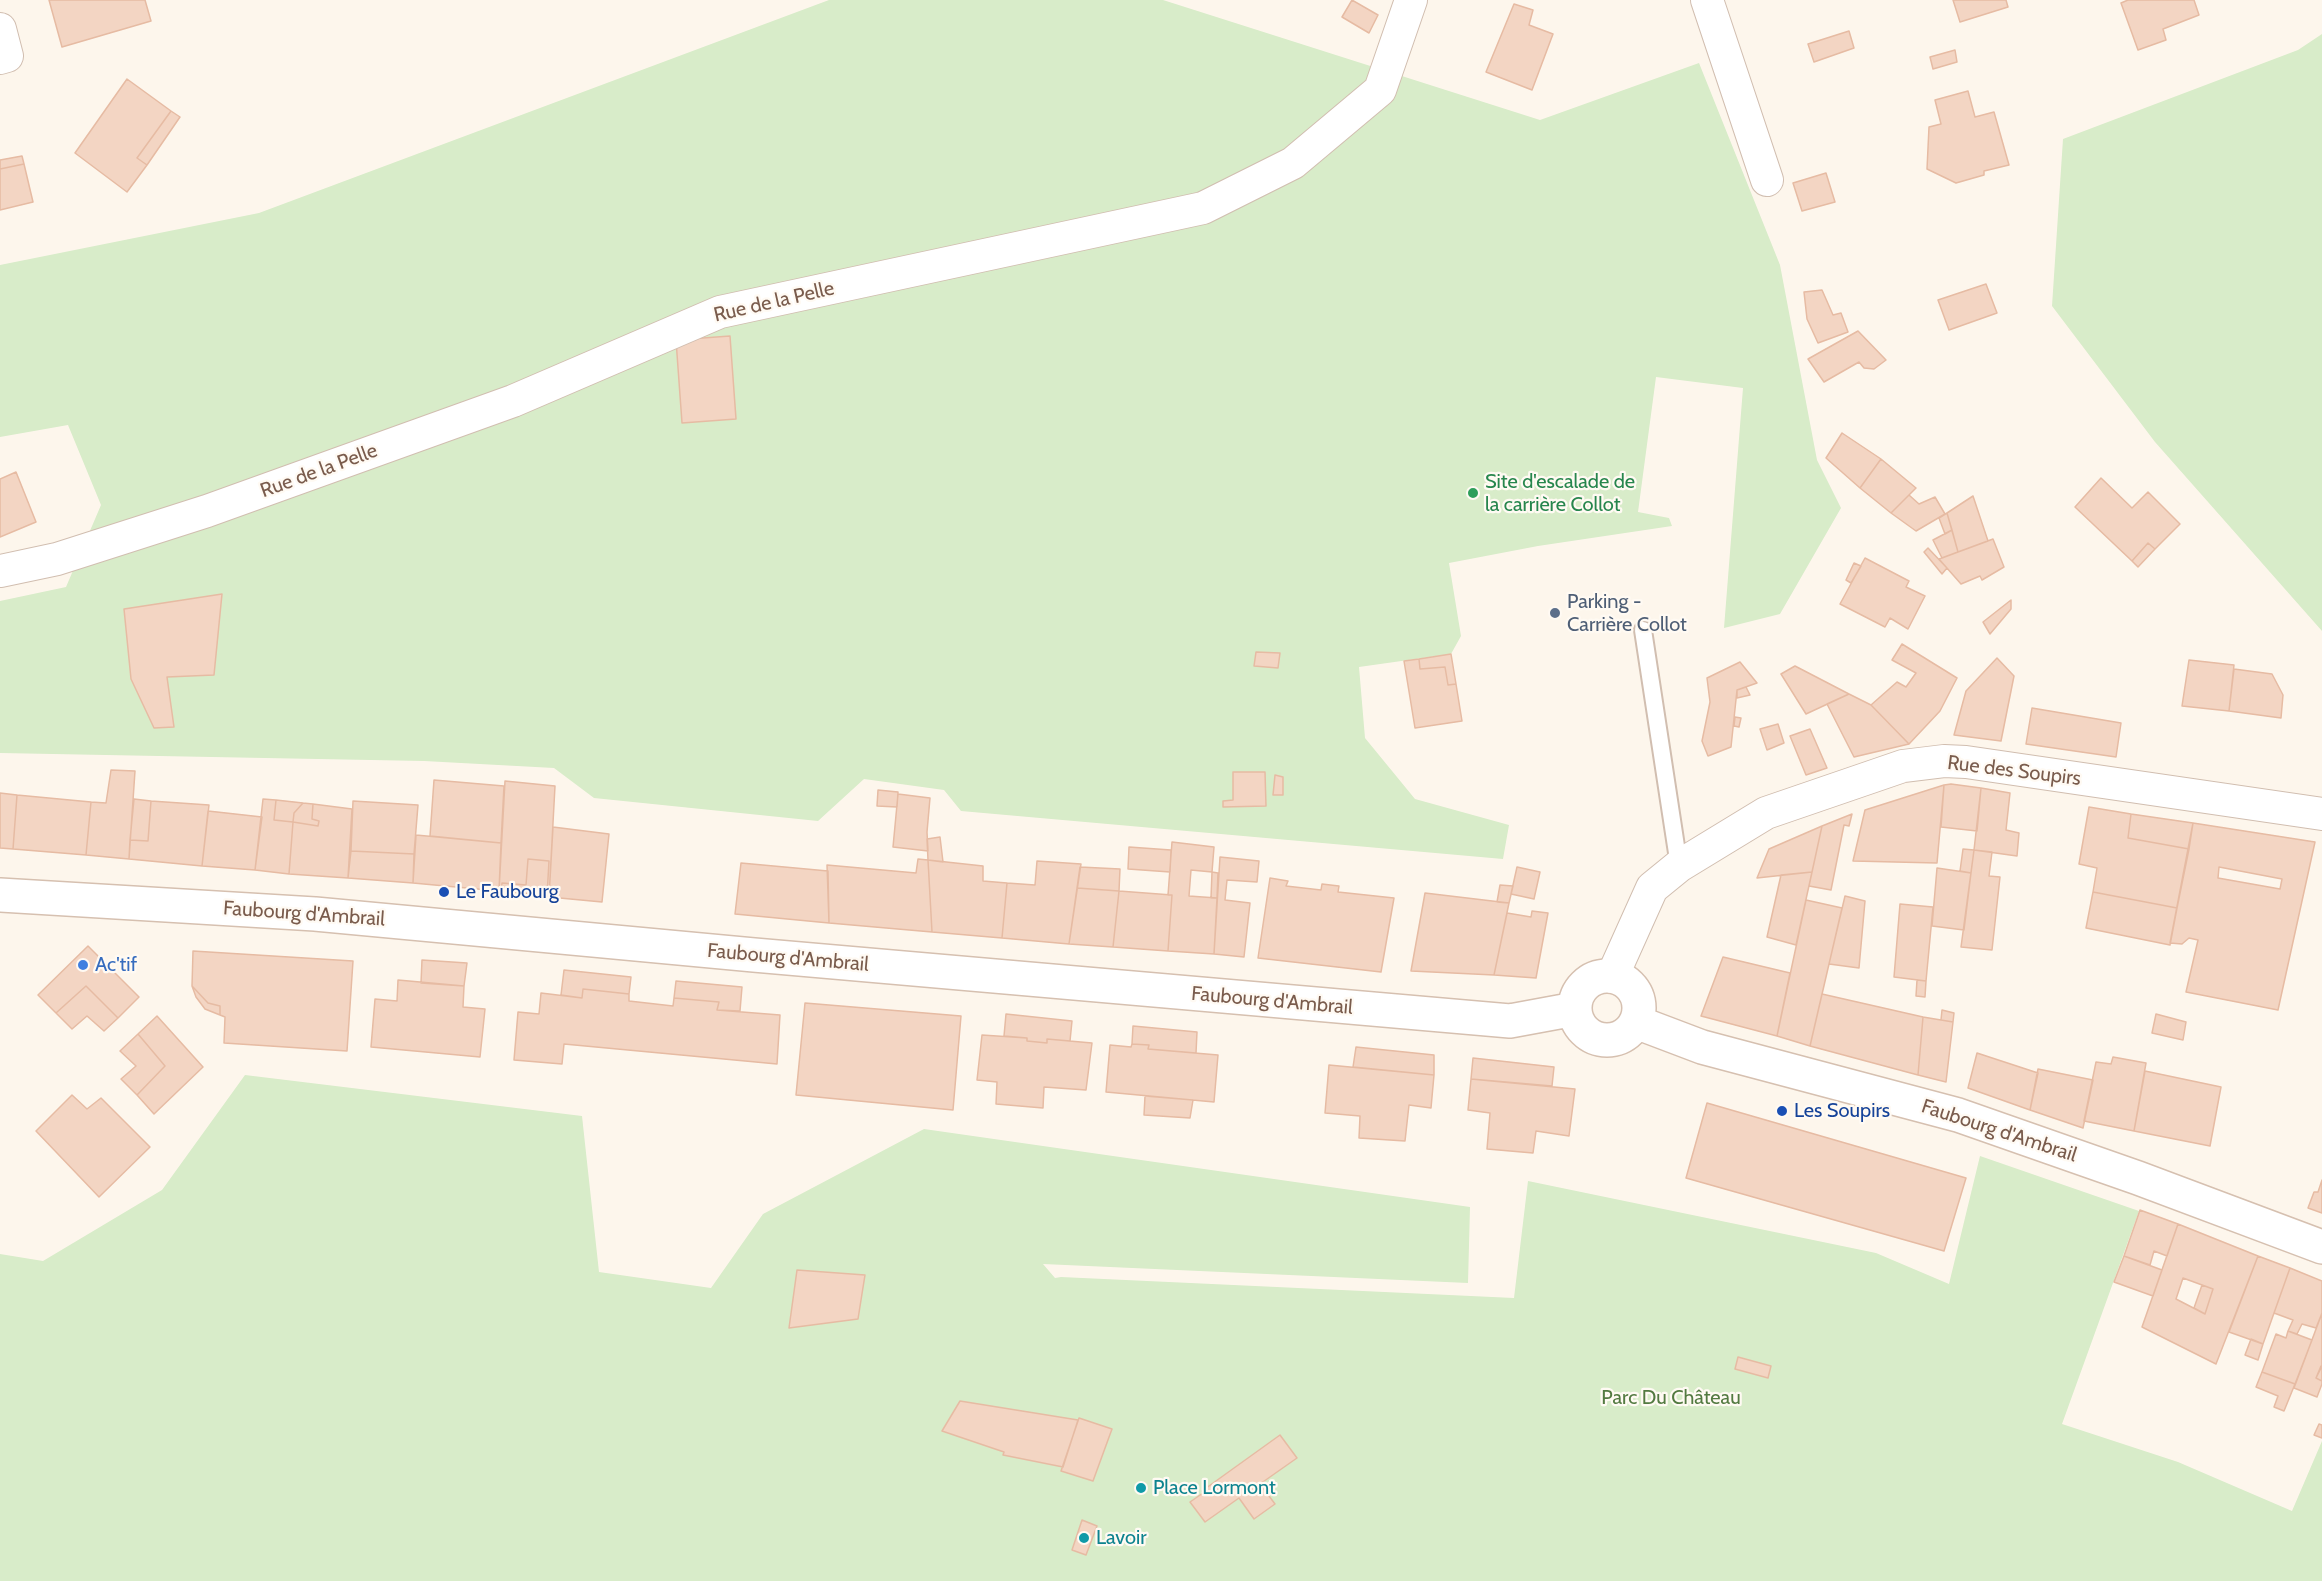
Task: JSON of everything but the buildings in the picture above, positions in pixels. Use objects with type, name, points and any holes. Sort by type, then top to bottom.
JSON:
[{"type":"main road","name":"Faubourg d'Ambrail","points":[[0,895],[315,914],[1510,1021],[1575,1009]]},
{"type":"main road","points":[[1601,977],[1612,977],[1626,982],[1634,991],[1639,1011],[1636,1022],[1622,1036],[1601,1040],[1585,1030],[1575,1009],[1577,998],[1591,981],[1601,977]]},
{"type":"main road","name":"Faubourg d'Ambrail","points":[[1636,1022],[1702,1047],[1958,1115],[2138,1178],[2322,1247]]},
{"type":"street","name":"Rue de la Pelle","points":[[0,571],[57,560],[218,508],[513,401],[720,312],[1203,208],[1293,163],[1380,90],[1412,0]]},
{"type":"street","points":[[1707,0],[1767,180]]},
{"type":"street","points":[[0,29],[7,56],[0,58]]},
{"type":"street","name":"Rue des Soupirs","points":[[1612,977],[1652,888],[1679,866],[1766,813],[1903,765],[1944,761],[1966,762],[2322,814]]},
{"type":"lane","points":[[1643,630],[1679,866]]},
{"type":"green space","points":[[829,0],[1163,0],[1540,120],[1699,63],[1780,265],[1817,460],[1841,508],[1780,614],[1724,628],[1743,388],[1656,377],[1638,512],[1669,518],[1672,526],[1538,546],[1449,563],[1461,636],[1451,654],[1359,667],[1365,738],[1415,799],[1509,825],[1503,859],[961,811],[944,790],[864,779],[818,821],[594,798],[554,768],[424,761],[0,753],[0,601],[66,587],[101,505],[68,425],[0,437],[0,265],[259,213]]},
{"type":"green space","points":[[2322,34],[2322,631],[2155,442],[2052,306],[2063,139],[2298,50]]},
{"type":"green space","name":"Parc Du Château","points":[[245,1075],[582,1116],[599,1272],[711,1288],[763,1214],[924,1129],[1470,1207],[1468,1283],[1043,1264],[1055,1278],[1514,1298],[1528,1181],[1876,1253],[1949,1284],[1980,1156],[2139,1211],[2062,1424],[2178,1462],[2292,1511],[2322,1441],[2322,1581],[0,1581],[0,1254],[43,1261],[162,1190]]},
{"type":"place","name":"Site d'escalade de la carrière Collot","points":[[1473,493]]},
{"type":"place","name":"Parking - Carrière Collot","points":[[1555,613]]},
{"type":"place","name":"Le Faubourg","points":[[444,892]]},
{"type":"place","name":"Ac'tif","points":[[83,965]]},
{"type":"place","name":"Les Soupirs","points":[[1782,1111]]},
{"type":"place","name":"Place Lormont","points":[[1141,1488]]},
{"type":"place","name":"Lavoir","points":[[1084,1538]]}]
